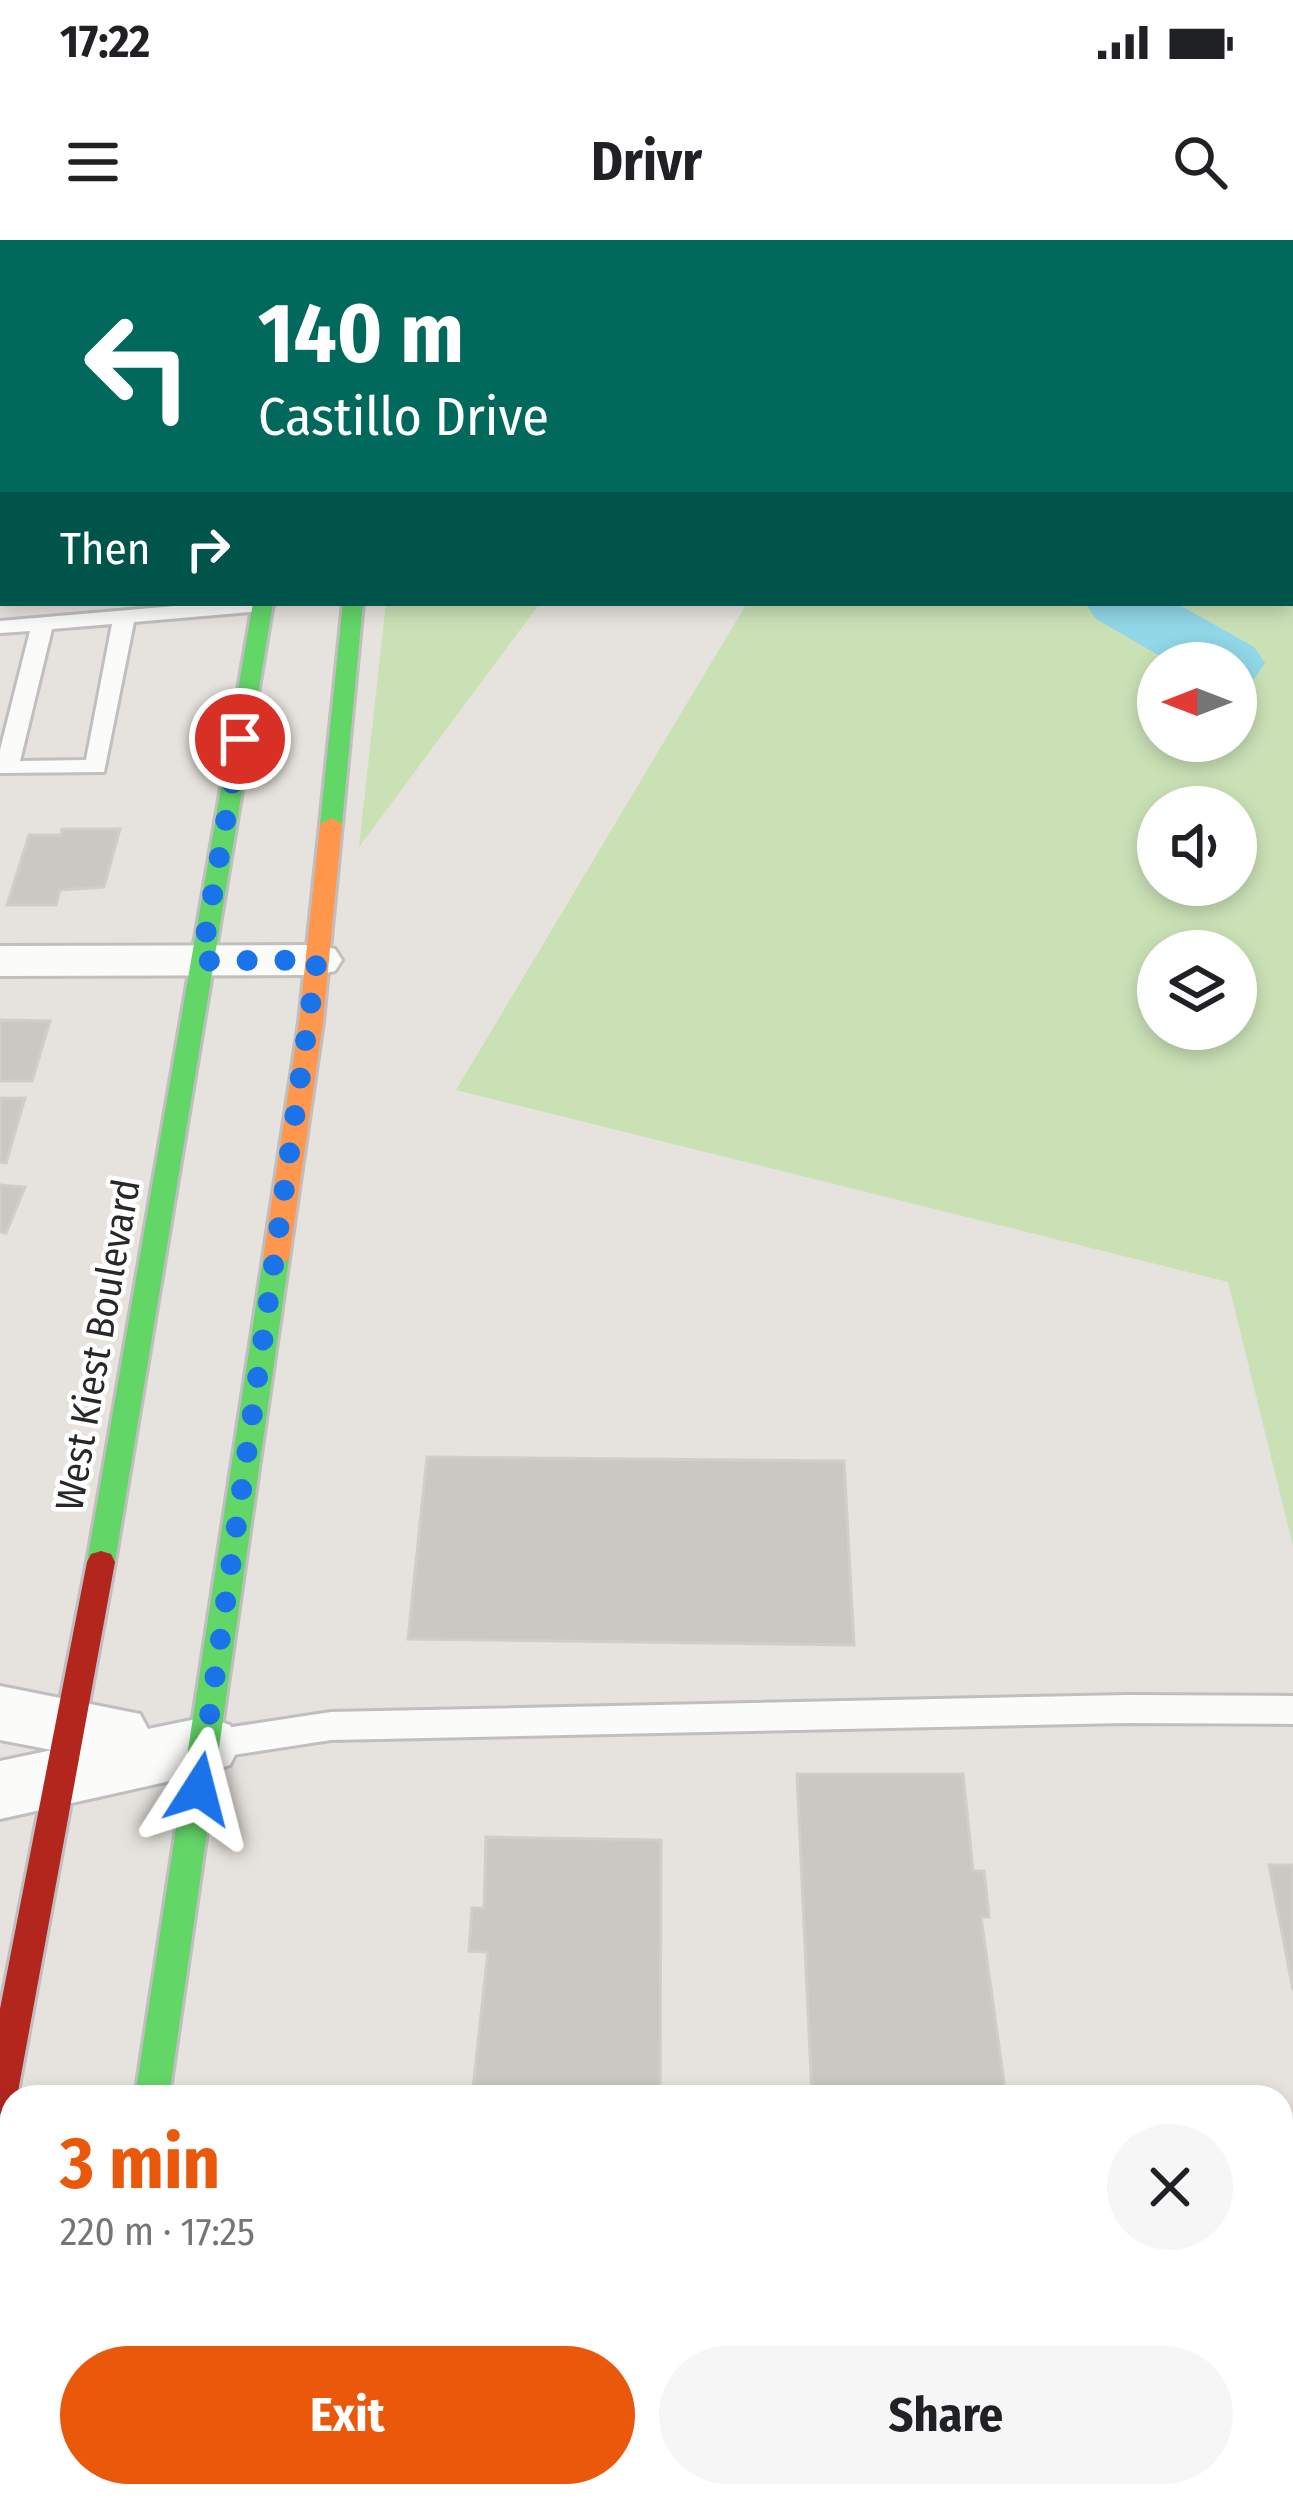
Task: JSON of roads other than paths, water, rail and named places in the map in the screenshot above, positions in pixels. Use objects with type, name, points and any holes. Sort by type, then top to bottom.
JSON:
[{"type":"main road","name":"West Kiest Boulevard","points":[[2,2085],[46,1764],[201,961],[263,606]]},
{"type":"main road","points":[[154,2085],[317,960],[353,606]]},
{"type":"street","points":[[0,961],[317,960]]},
{"type":"street","points":[[0,1713],[46,1764],[206,1745]]},
{"type":"lane","points":[[0,627],[42,627],[240,606]]},
{"type":"lane","points":[[42,627],[7,768],[96,767],[124,616]]},
{"type":"lane","points":[[206,1745],[331,1726],[1127,1709],[1293,1710]]},
{"type":"waterway","points":[[1127,606],[1190,642]]}]
